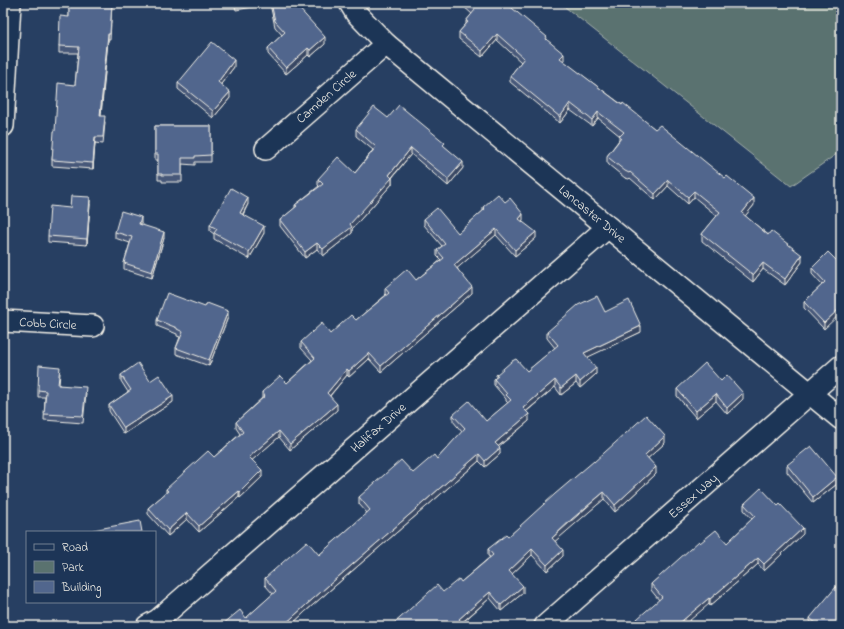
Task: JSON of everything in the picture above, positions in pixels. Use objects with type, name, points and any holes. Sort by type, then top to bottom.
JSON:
[{"type":"street","points":[[3,126],[10,3]]},
{"type":"street","name":"Lancaster Drive","points":[[350,3],[356,13],[386,44],[841,419]]},
{"type":"street","name":"Camden Circle","points":[[266,149],[386,44]]},
{"type":"street","name":"Halifax Drive","points":[[147,626],[158,620],[608,227]]},
{"type":"street","name":"Cobb Circle","points":[[3,321],[93,326]]},
{"type":"street","name":"Essex Way","points":[[545,626],[841,366]]},
{"type":"green space","points":[[560,3],[841,3],[841,151],[791,186]]},
{"type":"building","points":[[69,3],[112,3],[110,34],[108,34],[100,116],[105,116],[103,137],[95,137],[93,163],[52,160],[58,83],[75,85],[79,47],[59,46],[60,16],[69,17]]},
{"type":"building","points":[[271,3],[296,3],[296,5],[325,37],[310,50],[308,48],[286,68],[268,48],[285,32],[275,21]]},
{"type":"building","points":[[467,3],[506,3],[547,37],[546,39],[564,54],[560,58],[622,105],[623,103],[655,129],[660,125],[725,178],[727,176],[754,198],[742,213],[768,235],[771,231],[802,255],[785,279],[763,263],[753,275],[702,234],[720,212],[694,191],[688,197],[668,180],[655,194],[630,172],[625,171],[609,158],[607,156],[624,132],[598,112],[592,120],[570,103],[560,117],[510,76],[524,58],[497,34],[482,51],[459,32],[468,22],[466,21],[475,10]]},
{"type":"building","points":[[212,42],[234,60],[218,82],[230,92],[213,111],[178,83]]},
{"type":"building","points":[[399,105],[445,143],[443,145],[463,162],[448,179],[411,148],[389,175],[392,178],[350,224],[352,227],[323,249],[317,243],[305,252],[280,220],[297,206],[295,205],[323,184],[318,179],[338,157],[355,173],[376,147],[356,129],[374,107],[388,118]]},
{"type":"building","points":[[155,126],[211,126],[211,155],[195,156],[195,158],[182,158],[182,175],[158,174],[158,154],[155,154]]},
{"type":"building","points":[[231,188],[248,198],[240,213],[264,226],[249,252],[214,233],[217,229],[210,225]]},
{"type":"building","points":[[498,194],[505,202],[510,198],[523,214],[519,219],[536,232],[515,250],[496,229],[454,265],[472,287],[381,366],[369,353],[349,371],[347,369],[327,393],[337,404],[290,444],[279,431],[249,457],[262,470],[240,492],[239,491],[199,526],[187,513],[168,530],[148,508],[168,491],[166,489],[208,451],[214,457],[243,432],[236,422],[265,396],[262,392],[280,376],[287,383],[315,358],[301,342],[322,323],[330,334],[351,315],[356,320],[389,293],[385,288],[407,269],[416,280],[444,258],[437,250],[445,244],[424,219],[437,208],[458,233],[485,209],[483,207]]},
{"type":"building","points":[[71,196],[90,197],[87,239],[48,236],[50,206],[70,208]]},
{"type":"building","points":[[121,211],[141,217],[139,224],[164,232],[152,272],[124,263],[132,237],[115,232]]},
{"type":"building","points":[[828,252],[841,265],[841,272],[837,276],[841,280],[841,307],[824,323],[804,302],[825,282],[812,268]]},
{"type":"building","points":[[167,293],[205,307],[207,303],[228,311],[209,360],[176,348],[183,332],[157,320]]},
{"type":"building","points":[[597,296],[605,312],[629,300],[641,326],[584,353],[596,368],[580,382],[576,376],[561,388],[555,380],[523,408],[529,414],[495,443],[500,448],[485,461],[479,454],[283,626],[225,626],[223,624],[240,610],[246,618],[276,591],[265,578],[307,541],[319,555],[370,510],[359,497],[401,460],[413,473],[434,455],[437,459],[465,428],[453,415],[469,401],[486,421],[511,400],[494,379],[498,376],[496,375],[516,359],[527,371],[558,345],[547,332],[578,305]]},
{"type":"building","points":[[138,363],[150,381],[159,375],[173,396],[124,428],[109,405],[131,390],[121,375]]},
{"type":"building","points":[[705,363],[721,381],[727,375],[743,393],[727,408],[716,394],[696,411],[677,389]]},
{"type":"building","points":[[39,365],[60,367],[58,385],[86,387],[83,416],[44,414],[46,391],[38,390]]},
{"type":"building","points":[[646,415],[665,436],[645,455],[656,467],[615,505],[604,492],[572,519],[552,538],[563,550],[547,565],[532,549],[509,571],[523,586],[501,605],[490,592],[459,619],[465,626],[391,626],[437,585],[443,592],[459,579],[461,582],[493,555],[488,549],[506,535],[508,537]]},
{"type":"building","points":[[811,446],[837,477],[813,497],[787,465]]},
{"type":"building","points":[[761,488],[778,506],[780,504],[803,528],[764,564],[758,558],[676,626],[629,626],[662,597],[651,584],[699,541],[700,543],[716,530],[727,543],[755,516],[744,504]]},
{"type":"building","points":[[140,521],[142,531],[93,531]]},
{"type":"building","points":[[841,581],[841,626],[819,626],[810,618]]}]
